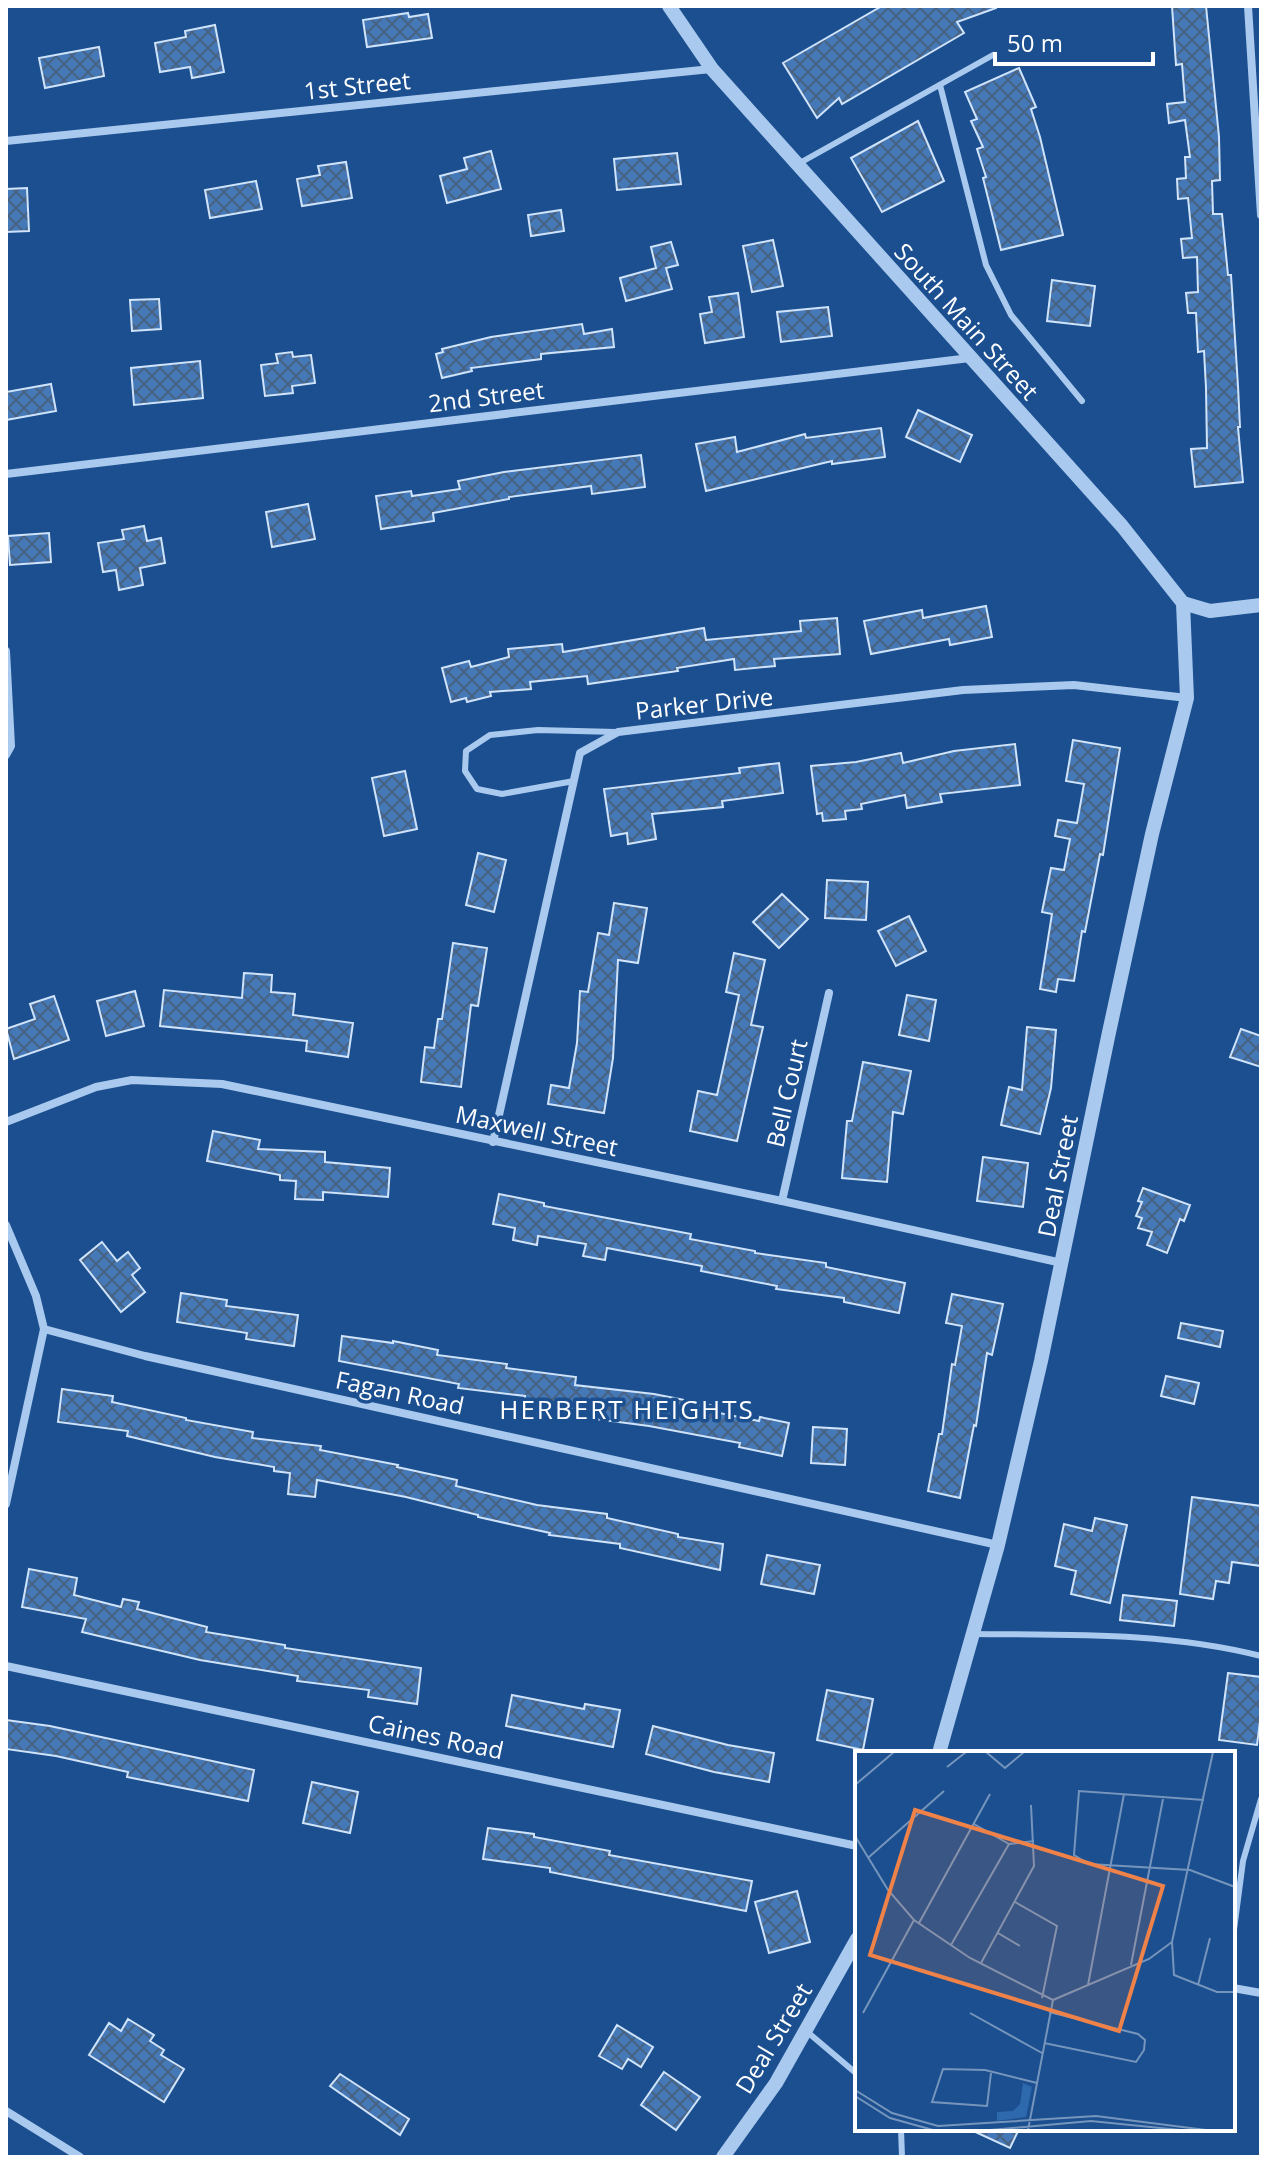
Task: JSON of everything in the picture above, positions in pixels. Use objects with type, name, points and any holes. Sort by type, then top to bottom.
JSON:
[{"type":"street","name":"South Main Street","points":[[669,6],[712,69],[1122,526],[1183,603]]},
{"type":"street","points":[[1248,6],[1261,215]]},
{"type":"street","name":"1st Street","points":[[6,141],[712,69]]},
{"type":"street","name":"2nd Street","points":[[6,474],[970,358]]},
{"type":"street","points":[[1183,603],[1210,611],[1261,605]]},
{"type":"street","name":"Deal Street","points":[[940,1751],[998,1545],[1063,1263],[1152,834],[1187,698],[1183,603]]},
{"type":"street","points":[[6,651],[8,750]]},
{"type":"street","name":"Parker Drive","points":[[493,1142],[580,753],[618,732],[963,690],[1074,685],[1187,698]]},
{"type":"street","name":"Bell Court","points":[[782,1201],[829,993]]},
{"type":"street","name":"Maxwell Street","points":[[6,1122],[96,1087],[132,1080],[222,1084],[1063,1263]]},
{"type":"street","points":[[6,1225],[36,1296],[44,1329],[6,1504]]},
{"type":"street","name":"Fagan Road","points":[[44,1329],[145,1356],[998,1545]]},
{"type":"street","name":"Caines Road","points":[[6,1666],[855,1846]]},
{"type":"street","name":"Deal Street","points":[[723,2157],[776,2083],[855,1942]]},
{"type":"street","points":[[1235,1988],[1261,1993]]},
{"type":"street","points":[[6,2111],[80,2157]]},
{"type":"lane","points":[[798,164],[993,55]]},
{"type":"lane","points":[[940,85],[986,265],[1011,315],[1082,401]]},
{"type":"lane","points":[[574,781],[502,794],[477,789],[465,771],[466,751],[490,735],[538,730],[618,732]]},
{"type":"lane","points":[[973,1634],[1156,1638],[1261,1656]]},
{"type":"lane","points":[[1235,1922],[1243,1861],[1261,1799]]},
{"type":"lane","points":[[805,2030],[855,2072]]},
{"type":"lane","points":[[901,2131],[902,2157]]},
{"type":"building","points":[[882,6],[996,8],[957,22],[964,33],[842,104],[839,98],[817,118],[783,63]]},
{"type":"building","points":[[1172,6],[1206,6],[1219,137],[1220,180],[1212,181],[1213,214],[1222,214],[1228,275],[1231,275],[1243,482],[1195,487],[1191,449],[1207,448],[1206,388],[1204,351],[1198,352],[1196,313],[1188,313],[1186,293],[1198,292],[1197,257],[1183,258],[1181,239],[1192,238],[1188,198],[1178,199],[1177,179],[1186,178],[1185,157],[1190,157],[1185,120],[1169,123],[1167,104],[1185,102],[1182,64],[1176,65]]},
{"type":"building","points":[[408,13],[409,17],[428,14],[432,38],[367,47],[363,20]]},
{"type":"building","points":[[215,25],[224,72],[192,78],[190,67],[160,72],[155,43],[186,37],[185,31]]},
{"type":"building","points":[[99,47],[104,76],[45,88],[39,58]]},
{"type":"building","points":[[1019,68],[1036,107],[1031,109],[1063,235],[1001,250],[977,149],[983,147],[971,121],[977,119],[965,92]]},
{"type":"building","points":[[918,121],[944,181],[882,212],[851,158]]},
{"type":"building","points":[[491,151],[501,189],[447,203],[440,176],[467,169],[464,158]]},
{"type":"building","points":[[677,153],[681,184],[617,190],[614,159]]},
{"type":"building","points":[[346,162],[352,198],[302,206],[297,179],[320,175],[318,166]]},
{"type":"building","points":[[256,181],[262,209],[210,218],[205,190]]},
{"type":"building","points":[[27,188],[29,231],[6,232],[6,189]]},
{"type":"building","points":[[561,210],[564,231],[531,236],[528,215]]},
{"type":"building","points":[[773,240],[783,286],[752,292],[743,246]]},
{"type":"building","points":[[671,242],[678,265],[666,268],[672,289],[626,301],[620,278],[656,268],[651,247]]},
{"type":"building","points":[[1052,280],[1095,286],[1090,326],[1047,321]]},
{"type":"building","points":[[738,293],[744,337],[705,343],[700,314],[712,312],[709,297]]},
{"type":"building","points":[[159,299],[161,329],[132,331],[130,300]]},
{"type":"building","points":[[828,307],[832,336],[781,342],[777,312]]},
{"type":"building","points":[[582,324],[584,334],[612,329],[614,347],[541,354],[541,359],[471,368],[472,371],[442,378],[436,354],[443,352],[442,349],[491,337]]},
{"type":"building","points":[[292,352],[293,357],[311,355],[315,383],[292,386],[293,393],[265,396],[261,365],[278,363],[276,354]]},
{"type":"building","points":[[200,361],[203,398],[134,405],[131,368]]},
{"type":"building","points":[[51,384],[56,411],[6,420],[6,392]]},
{"type":"building","points":[[918,410],[972,435],[960,462],[906,437]]},
{"type":"building","points":[[881,428],[885,457],[832,464],[832,461],[706,491],[696,444],[735,437],[737,452],[805,434],[806,438]]},
{"type":"building","points":[[641,455],[645,487],[592,494],[591,486],[509,497],[433,513],[434,521],[381,529],[376,496],[411,491],[412,496],[460,489],[458,481],[504,472]]},
{"type":"building","points":[[308,504],[315,539],[272,547],[266,512]]},
{"type":"building","points":[[144,526],[147,541],[161,538],[165,563],[140,568],[143,585],[119,590],[116,570],[103,572],[98,543],[124,539],[122,530]]},
{"type":"building","points":[[49,533],[51,562],[10,565],[8,536]]},
{"type":"building","points":[[986,606],[992,637],[950,645],[949,639],[871,654],[864,621],[922,610],[923,618]]},
{"type":"building","points":[[837,618],[840,654],[774,659],[775,666],[735,670],[734,659],[588,684],[587,676],[530,682],[531,689],[490,692],[491,696],[467,702],[466,698],[451,702],[442,668],[469,661],[471,667],[509,657],[508,649],[562,644],[563,652],[704,628],[706,640],[801,631],[800,621]]},
{"type":"building","points":[[1073,740],[1120,748],[1103,855],[1100,854],[1085,932],[1082,931],[1074,981],[1058,979],[1056,992],[1040,989],[1052,914],[1042,912],[1051,868],[1064,870],[1070,839],[1055,836],[1058,820],[1077,823],[1084,784],[1066,781]]},
{"type":"building","points":[[1015,744],[1020,785],[940,794],[942,802],[907,808],[905,795],[861,804],[862,809],[845,811],[846,819],[823,821],[822,813],[817,814],[811,766],[856,762],[901,753],[903,763],[954,751]]},
{"type":"building","points":[[779,763],[783,793],[722,801],[723,807],[652,814],[656,839],[628,844],[627,833],[611,836],[604,789],[740,773],[739,768]]},
{"type":"building","points":[[405,771],[417,829],[384,836],[372,778]]},
{"type":"building","points":[[478,853],[506,860],[494,912],[466,905]]},
{"type":"building","points":[[827,880],[868,882],[866,920],[825,918]]},
{"type":"building","points":[[782,894],[808,919],[779,948],[753,922]]},
{"type":"building","points":[[614,903],[647,908],[638,963],[618,960],[613,1058],[604,1113],[548,1104],[551,1085],[569,1088],[577,1043],[580,991],[588,992],[598,933],[609,935]]},
{"type":"building","points":[[909,916],[926,951],[896,966],[878,931]]},
{"type":"building","points":[[453,943],[487,948],[478,1006],[471,1005],[461,1087],[421,1082],[425,1047],[434,1048],[438,1019],[442,1019]]},
{"type":"building","points":[[734,953],[765,960],[751,1025],[763,1027],[737,1141],[690,1131],[698,1091],[717,1095],[739,995],[726,992]]},
{"type":"building","points":[[244,973],[272,975],[271,992],[295,994],[293,1015],[353,1023],[348,1057],[306,1051],[307,1041],[160,1026],[164,990],[242,998]]},
{"type":"building","points":[[135,991],[144,1026],[106,1036],[97,1001]]},
{"type":"building","points":[[907,995],[936,1000],[929,1041],[899,1035]]},
{"type":"building","points":[[54,996],[69,1040],[14,1059],[6,1029],[35,1019],[30,1004]]},
{"type":"building","points":[[1027,1027],[1056,1030],[1051,1088],[1040,1134],[1001,1125],[1009,1087],[1022,1090]]},
{"type":"building","points":[[1241,1029],[1261,1036],[1261,1067],[1230,1057]]},
{"type":"building","points":[[863,1062],[911,1071],[903,1114],[893,1112],[887,1182],[842,1178],[847,1121],[852,1121]]},
{"type":"building","points":[[213,1131],[260,1140],[258,1149],[325,1152],[325,1162],[390,1168],[388,1197],[323,1192],[323,1200],[295,1199],[296,1181],[280,1180],[280,1175],[207,1161]]},
{"type":"building","points":[[983,1157],[1028,1163],[1023,1207],[977,1201]]},
{"type":"building","points":[[1143,1188],[1190,1205],[1184,1221],[1180,1219],[1167,1253],[1147,1245],[1152,1232],[1138,1228],[1142,1218],[1136,1216],[1142,1202],[1138,1201]]},
{"type":"building","points":[[499,1194],[544,1203],[544,1206],[691,1234],[690,1239],[755,1253],[826,1263],[826,1267],[905,1283],[899,1313],[844,1302],[844,1298],[776,1289],[777,1286],[701,1271],[702,1266],[607,1248],[605,1260],[583,1256],[586,1244],[538,1236],[537,1245],[513,1240],[515,1228],[493,1224]]},
{"type":"building","points":[[102,1242],[117,1261],[128,1252],[140,1268],[132,1275],[145,1292],[121,1312],[80,1260]]},
{"type":"building","points":[[181,1293],[227,1300],[226,1306],[298,1315],[294,1346],[246,1339],[247,1333],[177,1322]]},
{"type":"building","points":[[952,1294],[1003,1304],[992,1355],[987,1353],[976,1426],[960,1498],[928,1491],[962,1326],[946,1323]]},
{"type":"building","points":[[1181,1323],[1223,1331],[1220,1347],[1178,1338]]},
{"type":"building","points":[[342,1336],[393,1341],[438,1350],[437,1355],[576,1377],[575,1385],[654,1394],[720,1407],[719,1413],[789,1423],[782,1456],[739,1447],[740,1443],[595,1419],[596,1411],[525,1401],[525,1396],[458,1388],[459,1384],[339,1361]]},
{"type":"building","points":[[1166,1376],[1199,1383],[1194,1404],[1161,1396]]},
{"type":"building","points":[[62,1389],[113,1396],[112,1402],[253,1432],[252,1438],[321,1446],[320,1450],[457,1480],[456,1486],[537,1505],[607,1514],[607,1518],[678,1534],[678,1537],[723,1544],[720,1570],[620,1548],[620,1544],[549,1535],[406,1497],[317,1480],[315,1497],[288,1494],[290,1473],[274,1471],[274,1467],[127,1436],[128,1431],[58,1422]]},
{"type":"building","points":[[813,1427],[847,1429],[845,1465],[811,1463]]},
{"type":"building","points":[[1192,1497],[1261,1506],[1261,1566],[1232,1562],[1229,1583],[1216,1581],[1213,1599],[1180,1594]]},
{"type":"building","points":[[1095,1518],[1127,1525],[1110,1603],[1071,1594],[1076,1571],[1055,1566],[1064,1524],[1092,1531]]},
{"type":"building","points":[[767,1555],[820,1565],[814,1594],[761,1584]]},
{"type":"building","points":[[29,1569],[77,1578],[74,1595],[121,1607],[123,1599],[139,1602],[137,1609],[207,1627],[206,1632],[285,1645],[285,1648],[421,1668],[417,1704],[368,1697],[369,1690],[297,1681],[298,1676],[200,1660],[82,1632],[86,1619],[22,1607]]},
{"type":"building","points":[[1123,1595],[1177,1601],[1174,1626],[1120,1620]]},
{"type":"building","points":[[1228,1673],[1261,1677],[1257,1745],[1219,1740]]},
{"type":"building","points":[[827,1690],[873,1699],[863,1750],[817,1740]]},
{"type":"building","points":[[512,1695],[584,1709],[585,1704],[620,1710],[613,1747],[506,1726]]},
{"type":"building","points":[[6,1720],[50,1726],[254,1770],[248,1801],[127,1777],[128,1772],[56,1756],[6,1749]]},
{"type":"building","points":[[653,1726],[774,1753],[769,1782],[714,1772],[646,1754]]},
{"type":"building","points":[[312,1782],[358,1792],[350,1833],[303,1823]]},
{"type":"building","points":[[488,1828],[534,1834],[534,1837],[610,1851],[609,1855],[752,1881],[746,1911],[550,1872],[550,1868],[483,1859]]},
{"type":"building","points":[[797,1891],[810,1942],[769,1953],[755,1902]]},
{"type":"building","points":[[128,2019],[154,2035],[150,2041],[164,2050],[161,2055],[184,2069],[164,2102],[89,2055],[109,2023],[121,2031]]},
{"type":"building","points":[[617,2025],[653,2047],[641,2067],[628,2059],[622,2069],[599,2056]]},
{"type":"building","points":[[664,2072],[700,2097],[676,2130],[641,2105]]},
{"type":"building","points":[[340,2074],[409,2119],[400,2135],[330,2086]]},
{"type":"building","points":[[973,2131],[1018,2131],[1010,2148]]},
{"type":"district","name":"HERBERT HEIGHTS","points":[[627,1409]]}]
